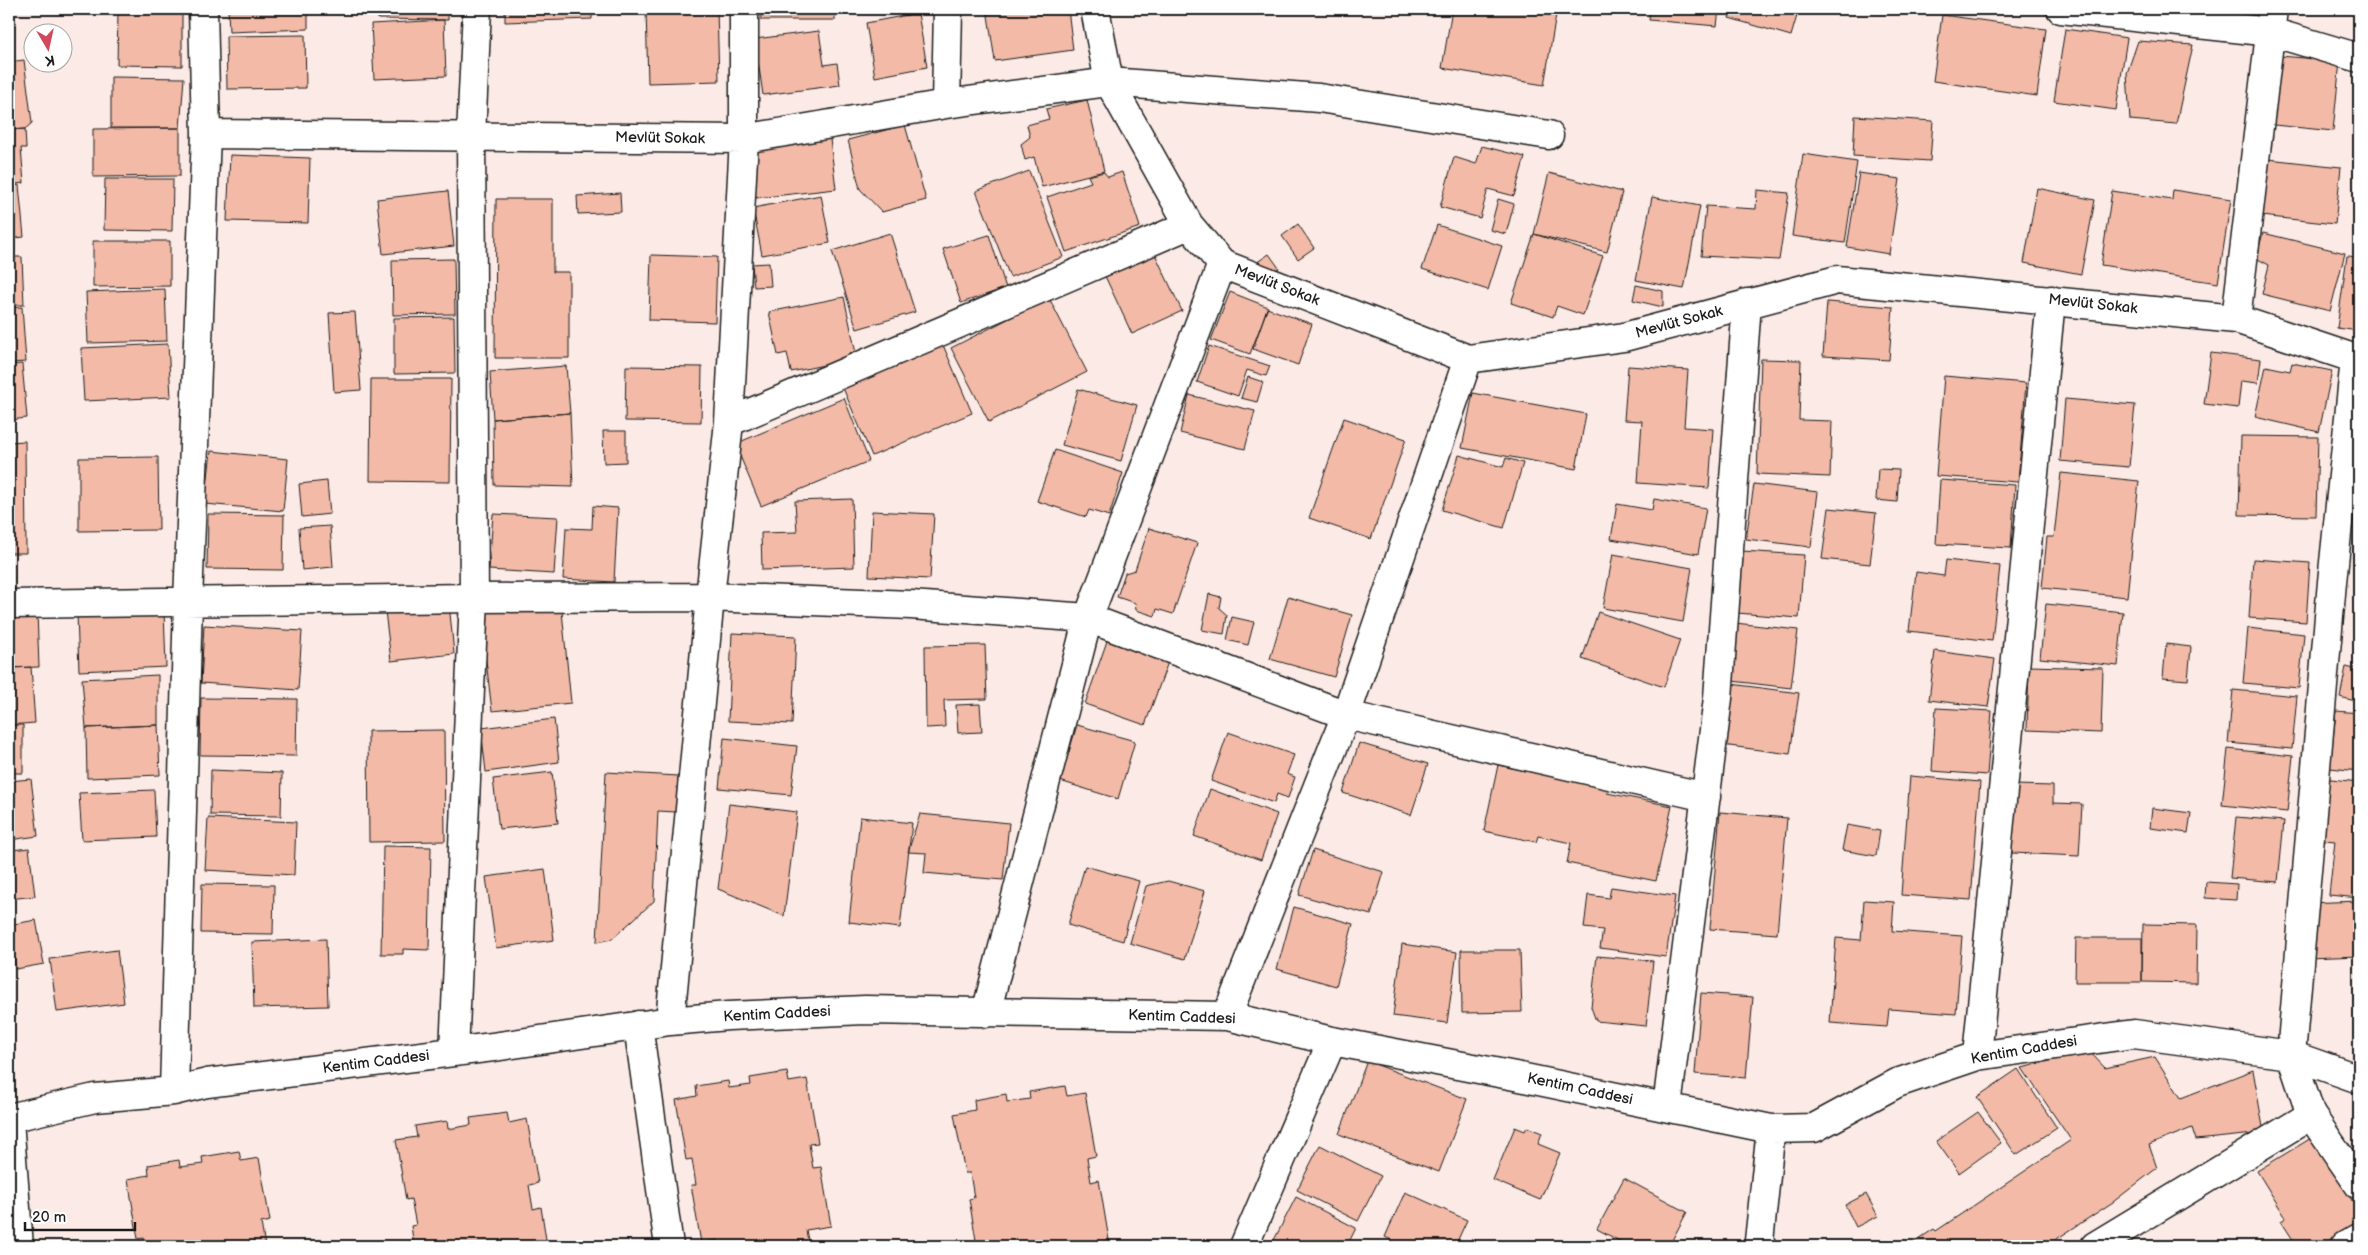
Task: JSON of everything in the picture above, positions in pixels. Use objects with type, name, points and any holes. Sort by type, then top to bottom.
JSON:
[{"type":"street","points":[[174,1091],[188,602],[206,134],[203,9]]},
{"type":"street","points":[[454,1052],[474,598],[471,135],[477,9]]},
{"type":"street","points":[[670,1021],[710,597],[729,422],[744,139],[744,9]]},
{"type":"street","points":[[946,104],[948,9]]},
{"type":"street","name":"Mevlüt Sokak","points":[[1094,9],[1109,82],[1189,225],[1222,264],[1468,359],[1624,337],[1837,280],[2236,319],[2357,359]]},
{"type":"street","points":[[2062,9],[2272,20],[2359,58]]},
{"type":"street","points":[[2236,319],[2272,20]]},
{"type":"street","points":[[1109,82],[1319,98],[1549,135]]},
{"type":"street","name":"Mevlüt Sokak","points":[[206,134],[744,139],[946,104],[1109,82]]},
{"type":"street","points":[[729,422],[1189,225]]},
{"type":"street","points":[[986,1013],[1088,618],[1222,264]]},
{"type":"street","points":[[1977,1056],[2051,300]]},
{"type":"street","points":[[1667,1107],[1718,698],[1747,303]]},
{"type":"street","points":[[1227,1016],[1346,715],[1468,359]]},
{"type":"street","points":[[2357,359],[2332,582],[2291,1055],[2311,1115],[2359,1185]]},
{"type":"street","points":[[9,604],[710,597],[911,605],[1088,618],[1346,715],[1706,797]]},
{"type":"street","name":"Kentim Caddesi","points":[[9,1120],[95,1098],[174,1091],[207,1083],[454,1052],[638,1025],[728,1016],[865,1010],[1227,1016],[1332,1041],[1771,1129],[1814,1128],[1897,1084],[1977,1056],[2134,1034],[2291,1055],[2359,1080]]},
{"type":"street","points":[[638,1025],[670,1246]]},
{"type":"street","points":[[1244,1246],[1332,1041]]},
{"type":"street","points":[[2095,1246],[2311,1115]]},
{"type":"street","points":[[9,1120],[19,1246]]},
{"type":"street","points":[[1758,1244],[1771,1129]]},
{"type":"street","points":[[2345,1246],[2359,1238]]},
{"type":"building","points":[[228,9],[308,9],[308,29],[229,32]]},
{"type":"building","points":[[379,9],[448,9],[448,20],[378,19]]},
{"type":"building","points":[[505,9],[592,9],[592,19],[505,22]]},
{"type":"building","points":[[646,9],[717,9],[719,81],[648,83]]},
{"type":"building","points":[[761,9],[835,9],[835,20],[761,20]]},
{"type":"building","points":[[987,9],[1068,9],[1073,50],[995,61]]},
{"type":"building","points":[[1452,9],[1557,9],[1544,85],[1442,68]]},
{"type":"building","points":[[1650,9],[1719,9],[1717,26],[1649,20]]},
{"type":"building","points":[[1731,9],[1799,9],[1791,36],[1729,18]]},
{"type":"building","points":[[118,11],[182,11],[182,66],[117,65]]},
{"type":"building","points":[[918,13],[927,67],[875,77],[866,23]]},
{"type":"building","points":[[1942,15],[2046,29],[2037,96],[1933,81]]},
{"type":"building","points":[[444,20],[446,76],[374,79],[371,24]]},
{"type":"building","points":[[2065,29],[2127,38],[2116,110],[2054,101]]},
{"type":"building","points":[[819,31],[824,65],[837,63],[840,85],[763,95],[755,39]]},
{"type":"building","points":[[305,35],[306,88],[227,89],[226,36]]},
{"type":"building","points":[[2138,41],[2193,45],[2176,124],[2130,120],[2127,73]]},
{"type":"building","points":[[2280,56],[2340,61],[2333,131],[2274,125]]},
{"type":"building","points":[[22,60],[22,72],[26,72],[32,123],[25,129],[9,130],[9,62]]},
{"type":"building","points":[[111,77],[184,78],[180,128],[111,128]]},
{"type":"building","points":[[1087,100],[1104,171],[1042,187],[1034,157],[1025,160],[1021,144],[1030,137],[1027,125],[1049,119],[1046,109]]},
{"type":"building","points":[[1855,116],[1933,121],[1930,161],[1853,156]]},
{"type":"building","points":[[905,125],[926,200],[882,212],[860,189],[848,140]]},
{"type":"building","points":[[180,128],[180,176],[93,177],[93,129]]},
{"type":"building","points":[[25,129],[26,148],[21,148],[24,183],[9,185],[9,130]]},
{"type":"building","points":[[830,139],[836,189],[756,198],[750,149]]},
{"type":"building","points":[[1482,146],[1525,157],[1514,196],[1488,189],[1480,218],[1440,207],[1454,157],[1476,164]]},
{"type":"building","points":[[1803,154],[1857,162],[1845,243],[1792,236]]},
{"type":"building","points":[[230,155],[310,158],[308,223],[227,221]]},
{"type":"building","points":[[2268,159],[2341,167],[2335,224],[2261,216]]},
{"type":"building","points":[[1029,171],[1063,257],[1010,277],[976,191]]},
{"type":"building","points":[[1104,172],[1108,177],[1122,172],[1140,227],[1066,252],[1047,197],[1091,182],[1088,176]]},
{"type":"building","points":[[1549,173],[1622,192],[1607,252],[1534,234]]},
{"type":"building","points":[[1859,173],[1900,179],[1889,254],[1847,247]]},
{"type":"building","points":[[105,179],[173,179],[172,231],[104,230]]},
{"type":"building","points":[[19,185],[24,237],[9,239],[9,187]]},
{"type":"building","points":[[2037,188],[2095,200],[2081,274],[2024,263]]},
{"type":"building","points":[[1757,190],[1789,193],[1779,260],[1701,256],[1706,206],[1756,209]]},
{"type":"building","points":[[2173,190],[2231,199],[2218,283],[2101,265],[2112,191],[2172,200]]},
{"type":"building","points":[[448,191],[454,246],[383,254],[377,199]]},
{"type":"building","points":[[620,193],[621,212],[578,214],[577,196]]},
{"type":"building","points":[[821,195],[830,243],[762,255],[753,208]]},
{"type":"building","points":[[1652,197],[1700,206],[1684,289],[1636,280]]},
{"type":"building","points":[[496,199],[553,199],[553,272],[569,272],[569,358],[495,358]]},
{"type":"building","points":[[1498,199],[1514,204],[1506,234],[1490,230]]},
{"type":"building","points":[[1298,224],[1314,248],[1298,259],[1282,236]]},
{"type":"building","points":[[1437,225],[1502,246],[1488,290],[1422,269]]},
{"type":"building","points":[[890,233],[915,312],[857,329],[832,251]]},
{"type":"building","points":[[2263,233],[2345,253],[2330,311],[2262,294],[2269,265],[2256,258]]},
{"type":"building","points":[[1534,234],[1603,256],[1583,315],[1557,306],[1553,317],[1511,303]]},
{"type":"building","points":[[989,235],[1006,288],[961,303],[943,249]]},
{"type":"building","points":[[93,241],[170,241],[170,286],[93,287]]},
{"type":"building","points":[[1154,252],[1182,311],[1132,334],[1104,274]]},
{"type":"building","points":[[1269,254],[1279,268],[1265,278],[1256,263]]},
{"type":"building","points":[[651,255],[717,257],[715,322],[649,320]]},
{"type":"building","points":[[2347,256],[2359,257],[2359,331],[2337,328]]},
{"type":"building","points":[[9,257],[22,257],[24,305],[9,305]]},
{"type":"building","points":[[454,259],[455,314],[393,315],[392,260]]},
{"type":"building","points":[[769,263],[771,286],[754,287],[752,264]]},
{"type":"building","points":[[1636,285],[1663,291],[1663,307],[1633,300]]},
{"type":"building","points":[[165,289],[167,341],[88,343],[86,292]]},
{"type":"building","points":[[1230,292],[1268,307],[1250,354],[1211,340]]},
{"type":"building","points":[[844,297],[857,358],[791,372],[787,353],[778,355],[769,312]]},
{"type":"building","points":[[1049,298],[1087,372],[989,422],[951,348]]},
{"type":"building","points":[[1827,302],[1893,307],[1889,360],[1823,356]]},
{"type":"building","points":[[22,307],[26,362],[9,363],[9,308]]},
{"type":"building","points":[[1267,308],[1312,324],[1298,365],[1253,349]]},
{"type":"building","points":[[355,312],[361,390],[334,392],[329,313]]},
{"type":"building","points":[[454,317],[455,373],[394,374],[394,318]]},
{"type":"building","points":[[168,344],[171,397],[84,401],[81,348]]},
{"type":"building","points":[[943,345],[972,413],[872,456],[843,388]]},
{"type":"building","points":[[1209,346],[1270,366],[1266,376],[1247,370],[1238,396],[1197,382]]},
{"type":"building","points":[[2211,353],[2261,359],[2258,383],[2241,381],[2238,408],[2204,404]]},
{"type":"building","points":[[1761,359],[1801,360],[1799,420],[1832,421],[1830,477],[1757,474]]},
{"type":"building","points":[[2292,363],[2332,371],[2319,432],[2255,417],[2266,366],[2290,371]]},
{"type":"building","points":[[22,364],[27,418],[9,420],[9,365]]},
{"type":"building","points":[[566,366],[570,413],[493,419],[490,372]]},
{"type":"building","points":[[626,366],[702,367],[701,422],[625,421]]},
{"type":"building","points":[[1628,366],[1688,370],[1684,427],[1713,429],[1709,488],[1638,483],[1642,421],[1624,420]]},
{"type":"building","points":[[1944,376],[2026,383],[2018,482],[1936,476]]},
{"type":"building","points":[[1248,377],[1263,382],[1257,402],[1241,398]]},
{"type":"building","points":[[371,379],[451,379],[450,482],[370,481]]},
{"type":"building","points":[[1078,389],[1137,405],[1121,461],[1062,445]]},
{"type":"building","points":[[1473,393],[1586,414],[1576,469],[1462,448]]},
{"type":"building","points":[[1189,395],[1255,411],[1245,449],[1180,433]]},
{"type":"building","points":[[844,398],[869,461],[761,506],[735,444]]},
{"type":"building","points":[[2065,399],[2135,405],[2129,467],[2060,461]]},
{"type":"building","points":[[570,413],[573,487],[494,485],[493,419]]},
{"type":"building","points":[[1344,418],[1406,439],[1371,539],[1309,518]]},
{"type":"building","points":[[603,431],[626,431],[626,462],[604,463]]},
{"type":"building","points":[[2241,436],[2318,437],[2316,516],[2239,515]]},
{"type":"building","points":[[25,441],[26,553],[9,553],[9,442]]},
{"type":"building","points":[[2359,449],[2359,508],[2355,508]]},
{"type":"building","points":[[1055,450],[1123,473],[1109,516],[1089,510],[1086,517],[1037,501]]},
{"type":"building","points":[[211,451],[288,459],[283,511],[205,504]]},
{"type":"building","points":[[1459,455],[1503,467],[1506,458],[1523,463],[1504,528],[1442,510]]},
{"type":"building","points":[[158,457],[159,530],[79,531],[79,458]]},
{"type":"building","points":[[1878,469],[1899,470],[1897,502],[1876,500]]},
{"type":"building","points":[[2061,473],[2139,481],[2127,597],[2042,588],[2047,537],[2054,537]]},
{"type":"building","points":[[1940,480],[2015,485],[2011,548],[1936,544]]},
{"type":"building","points":[[327,481],[330,514],[302,517],[299,484]]},
{"type":"building","points":[[1754,484],[1818,492],[1811,547],[1746,539]]},
{"type":"building","points":[[852,499],[854,567],[762,570],[761,533],[797,532],[795,501]]},
{"type":"building","points":[[1654,499],[1706,508],[1698,554],[1611,539],[1617,504],[1652,510]]},
{"type":"building","points":[[593,506],[618,508],[614,582],[563,579],[566,528],[592,529]]},
{"type":"building","points":[[1829,508],[1876,513],[1870,564],[1822,559]]},
{"type":"building","points":[[872,511],[934,514],[930,579],[869,576]]},
{"type":"building","points":[[208,514],[284,515],[283,570],[207,569]]},
{"type":"building","points":[[493,514],[558,517],[554,574],[489,570]]},
{"type":"building","points":[[330,526],[333,567],[302,570],[299,528]]},
{"type":"building","points":[[1149,528],[1197,543],[1173,614],[1157,609],[1155,616],[1136,610],[1135,603],[1117,597],[1125,573],[1135,570]]},
{"type":"building","points":[[1742,551],[1804,555],[1799,618],[1737,613]]},
{"type":"building","points":[[1613,554],[1692,568],[1683,622],[1603,608]]},
{"type":"building","points":[[2253,559],[2310,563],[2306,622],[2249,618]]},
{"type":"building","points":[[1946,560],[2000,566],[1992,641],[1909,631],[1916,572],[1944,576]]},
{"type":"building","points":[[2359,565],[2359,634],[2354,634]]},
{"type":"building","points":[[1209,594],[1221,597],[1219,608],[1227,615],[1224,634],[1202,630]]},
{"type":"building","points":[[1288,597],[1352,615],[1334,677],[1270,659]]},
{"type":"building","points":[[561,601],[571,703],[492,711],[480,610]]},
{"type":"building","points":[[449,603],[454,654],[391,661],[385,611]]},
{"type":"building","points":[[2046,604],[2123,612],[2118,666],[2040,658]]},
{"type":"building","points":[[164,610],[166,667],[79,671],[77,614]]},
{"type":"building","points":[[37,612],[39,667],[9,668],[9,614]]},
{"type":"building","points":[[1598,612],[1680,640],[1664,687],[1582,659]]},
{"type":"building","points":[[1232,617],[1254,622],[1248,645],[1227,640]]},
{"type":"building","points":[[1735,623],[1798,630],[1791,688],[1732,681]]},
{"type":"building","points":[[204,625],[302,631],[298,690],[201,683]]},
{"type":"building","points":[[2248,628],[2304,634],[2299,688],[2243,683]]},
{"type":"building","points":[[732,633],[796,636],[792,724],[728,721]]},
{"type":"building","points":[[1107,641],[1168,662],[1145,725],[1085,704]]},
{"type":"building","points":[[2166,644],[2191,647],[2188,680],[2163,678]]},
{"type":"building","points":[[985,645],[987,699],[944,700],[945,727],[926,728],[925,646]]},
{"type":"building","points":[[1935,651],[1995,659],[1988,707],[1929,700]]},
{"type":"building","points":[[2029,666],[2103,668],[2101,733],[2027,730]]},
{"type":"building","points":[[31,667],[35,723],[9,725],[9,668]]},
{"type":"building","points":[[2346,667],[2359,670],[2359,702],[2340,697]]},
{"type":"building","points":[[158,675],[158,725],[86,728],[82,679]]},
{"type":"building","points":[[1731,684],[1799,693],[1790,754],[1722,745]]},
{"type":"building","points":[[2233,690],[2297,696],[2292,749],[2228,743]]},
{"type":"building","points":[[201,698],[297,699],[296,756],[200,755]]},
{"type":"building","points":[[980,704],[982,732],[958,733],[956,705]]},
{"type":"building","points":[[1936,708],[1992,711],[1987,775],[1932,771]]},
{"type":"building","points":[[2336,711],[2359,713],[2359,771],[2330,768]]},
{"type":"building","points":[[554,719],[559,762],[486,772],[481,728]]},
{"type":"building","points":[[9,725],[23,725],[23,773],[9,773]]},
{"type":"building","points":[[158,725],[160,775],[87,778],[86,728]]},
{"type":"building","points":[[1077,725],[1135,741],[1118,799],[1060,781]]},
{"type":"building","points":[[444,730],[445,841],[369,842],[368,731]]},
{"type":"building","points":[[1228,732],[1294,755],[1287,774],[1295,777],[1288,798],[1277,794],[1274,803],[1211,781]]},
{"type":"building","points":[[724,738],[797,746],[791,795],[719,788]]},
{"type":"building","points":[[1359,743],[1428,764],[1411,815],[1343,793]]},
{"type":"building","points":[[2228,749],[2293,756],[2287,812],[2222,805]]},
{"type":"building","points":[[1498,765],[1608,788],[1607,793],[1672,806],[1656,881],[1567,863],[1571,843],[1538,836],[1536,842],[1484,831]]},
{"type":"building","points":[[211,770],[282,773],[281,816],[210,815]]},
{"type":"building","points":[[552,772],[558,823],[499,829],[493,779]]},
{"type":"building","points":[[606,772],[678,776],[676,812],[658,811],[654,901],[612,939],[597,942]]},
{"type":"building","points":[[1910,776],[1980,782],[1971,900],[1901,895]]},
{"type":"building","points":[[2322,778],[2359,782],[2359,898],[2329,895],[2335,841],[2315,839]]},
{"type":"building","points":[[31,779],[38,836],[9,840],[9,781]]},
{"type":"building","points":[[2014,785],[2053,786],[2053,803],[2082,804],[2079,856],[2012,853]]},
{"type":"building","points":[[1210,789],[1277,814],[1261,860],[1194,836]]},
{"type":"building","points":[[154,790],[156,837],[82,840],[79,793]]},
{"type":"building","points":[[729,804],[797,812],[784,916],[718,889]]},
{"type":"building","points":[[2152,808],[2191,813],[2188,833],[2150,828]]},
{"type":"building","points":[[1720,812],[1787,818],[1777,934],[1710,929]]},
{"type":"building","points":[[920,814],[1009,823],[1003,880],[924,873],[926,853],[908,852]]},
{"type":"building","points":[[860,817],[912,823],[900,928],[849,922]]},
{"type":"building","points":[[2236,817],[2284,821],[2278,882],[2230,878]]},
{"type":"building","points":[[208,818],[296,822],[294,875],[205,870]]},
{"type":"building","points":[[1847,825],[1880,831],[1876,856],[1842,850]]},
{"type":"building","points":[[11,844],[12,850],[29,848],[35,896],[9,899],[9,845]]},
{"type":"building","points":[[383,846],[431,847],[429,950],[403,949],[403,954],[381,954]]},
{"type":"building","points":[[1313,850],[1384,872],[1371,915],[1299,895]]},
{"type":"building","points":[[1085,866],[1139,881],[1123,941],[1068,925]]},
{"type":"building","points":[[545,869],[554,940],[496,948],[486,877]]},
{"type":"building","points":[[1168,881],[1205,891],[1185,959],[1130,943],[1146,886]]},
{"type":"building","points":[[2206,882],[2237,884],[2236,900],[2205,898]]},
{"type":"building","points":[[202,884],[274,885],[273,934],[201,933]]},
{"type":"building","points":[[1611,887],[1675,896],[1666,957],[1600,948],[1603,930],[1584,928],[1588,895],[1609,898]]},
{"type":"building","points":[[1864,900],[1894,902],[1892,931],[1962,936],[1956,1014],[1889,1009],[1887,1027],[1830,1023],[1836,938],[1861,940]]},
{"type":"building","points":[[2359,901],[2359,956],[2308,958],[2307,903]]},
{"type":"building","points":[[1294,907],[1353,924],[1336,986],[1277,969]]},
{"type":"building","points":[[36,920],[44,964],[16,969],[14,958],[9,959],[9,925]]},
{"type":"building","points":[[2143,924],[2197,925],[2196,983],[2142,982]]},
{"type":"building","points":[[2076,938],[2142,938],[2142,982],[2075,982]]},
{"type":"building","points":[[326,939],[328,1006],[254,1008],[252,942]]},
{"type":"building","points":[[1402,944],[1457,952],[1447,1023],[1393,1016]]},
{"type":"building","points":[[117,950],[124,1003],[57,1012],[50,959]]},
{"type":"building","points":[[1461,950],[1520,950],[1522,1012],[1462,1013]]},
{"type":"building","points":[[1597,956],[1653,961],[1646,1026],[1596,1021],[1591,1007]]},
{"type":"building","points":[[1701,993],[1753,997],[1746,1078],[1695,1074]]},
{"type":"building","points":[[2089,1051],[2105,1068],[2155,1057],[2181,1098],[2253,1070],[2264,1133],[2196,1140],[2192,1128],[2149,1145],[2157,1168],[2113,1202],[2046,1246],[1908,1246],[1934,1229],[1936,1231],[2071,1140],[2022,1068]]},
{"type":"building","points":[[1367,1061],[1467,1099],[1439,1172],[1339,1134]]},
{"type":"building","points":[[2018,1069],[2057,1128],[2016,1155],[1977,1097]]},
{"type":"building","points":[[787,1072],[789,1082],[807,1079],[818,1143],[809,1144],[813,1168],[821,1167],[831,1226],[806,1230],[809,1246],[778,1246],[778,1244],[718,1246],[717,1240],[701,1243],[691,1185],[696,1185],[692,1159],[686,1160],[676,1100],[697,1096],[696,1086],[728,1081],[729,1088],[751,1085],[750,1078]]},
{"type":"building","points":[[1065,1086],[1067,1096],[1085,1093],[1096,1156],[1087,1158],[1091,1182],[1099,1180],[1109,1240],[1085,1244],[1085,1246],[977,1246],[969,1199],[974,1198],[970,1173],[965,1173],[954,1114],[975,1110],[974,1100],[1006,1094],[1007,1102],[1030,1099],[1029,1092]]},
{"type":"building","points":[[1978,1112],[2001,1143],[1959,1173],[1936,1141]]},
{"type":"building","points":[[507,1113],[509,1123],[527,1119],[538,1183],[529,1185],[533,1209],[541,1207],[547,1246],[414,1246],[411,1226],[416,1225],[411,1199],[406,1200],[396,1140],[417,1137],[415,1126],[447,1121],[448,1129],[471,1125],[470,1118]]},
{"type":"building","points":[[1515,1127],[1525,1131],[1527,1127],[1542,1133],[1538,1144],[1560,1153],[1540,1200],[1493,1180]]},
{"type":"building","points":[[2313,1137],[2359,1212],[2359,1230],[2331,1246],[2297,1246],[2281,1221],[2286,1218],[2257,1171]]},
{"type":"building","points":[[1320,1145],[1381,1176],[1358,1221],[1297,1190]]},
{"type":"building","points":[[239,1151],[241,1161],[259,1158],[270,1221],[261,1223],[265,1246],[145,1246],[144,1238],[138,1239],[128,1179],[149,1175],[148,1165],[179,1160],[180,1167],[203,1164],[202,1157]]},
{"type":"building","points":[[1624,1178],[1687,1212],[1669,1246],[1629,1246],[1597,1229]]},
{"type":"building","points":[[1405,1192],[1467,1220],[1455,1246],[1404,1246],[1385,1237]]},
{"type":"building","points":[[1866,1194],[1878,1216],[1856,1227],[1845,1205]]},
{"type":"building","points":[[1296,1197],[1356,1228],[1347,1246],[1281,1246],[1273,1242]]}]
